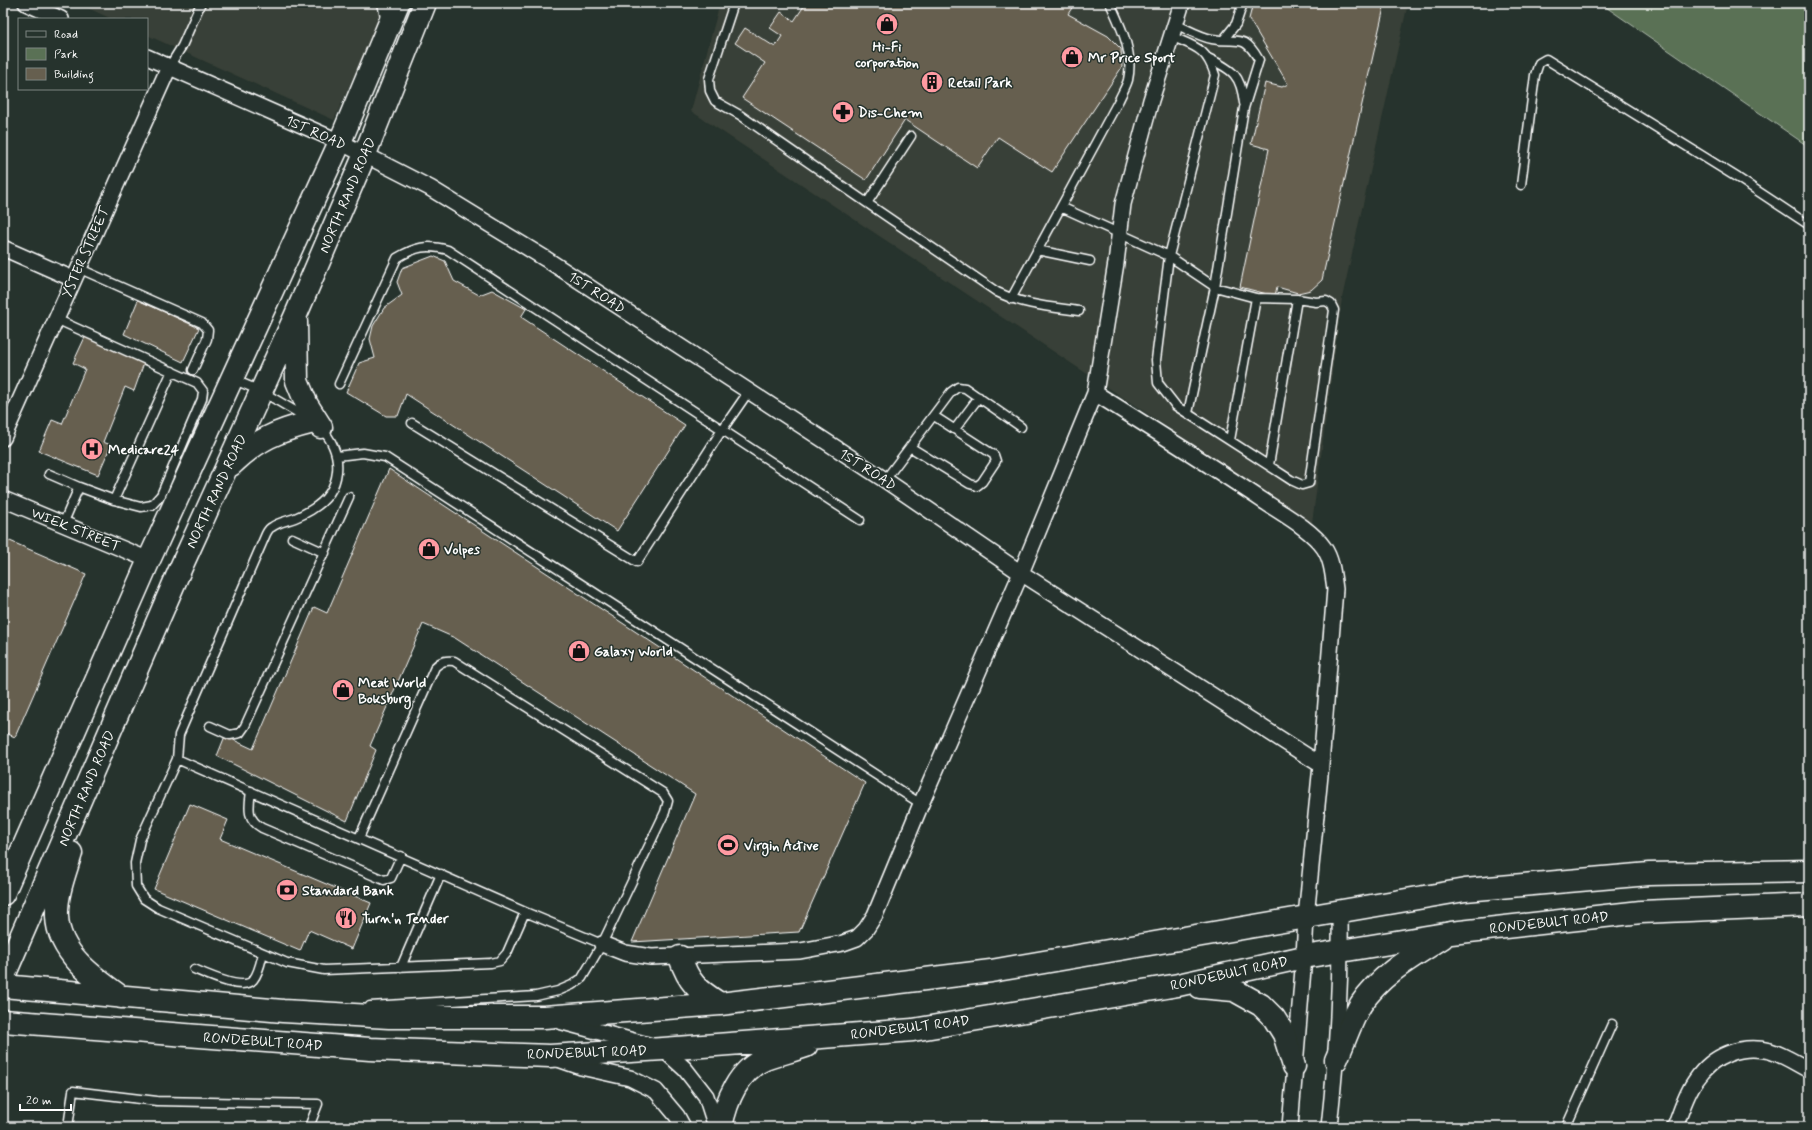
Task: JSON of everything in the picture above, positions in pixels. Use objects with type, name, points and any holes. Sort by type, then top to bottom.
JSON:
[{"type":"main road","name":"NORTH RAND ROAD","points":[[3,894],[149,560],[340,142],[398,3]]},
{"type":"main road","name":"NORTH RAND ROAD","points":[[3,978],[182,566],[295,317],[365,154],[425,3]]},
{"type":"main road","points":[[226,471],[245,452],[262,440],[279,432],[317,425],[297,381],[295,317]]},
{"type":"main road","points":[[85,792],[79,826],[61,886],[57,915],[58,928],[76,961],[91,976],[123,998]]},
{"type":"main road","points":[[3,986],[123,998],[283,1011],[389,1017],[544,1017],[720,1004],[991,971],[1465,890],[1649,874],[1809,871]]},
{"type":"main road","name":"RONDEBULT ROAD","points":[[3,1021],[370,1050],[550,1056],[663,1049],[913,1030],[1178,985],[1304,957],[1451,932],[1640,912],[1809,905]]},
{"type":"main road","points":[[1336,1060],[1361,1005],[1377,985],[1400,965],[1451,932]]},
{"type":"main road","points":[[680,957],[686,974],[697,988],[720,1004]]},
{"type":"main road","points":[[1178,985],[1234,990],[1261,1005],[1274,1018],[1284,1034],[1294,1066]]},
{"type":"main road","points":[[720,1127],[725,1108],[735,1087],[746,1072],[763,1060],[838,1036]]},
{"type":"street","points":[[26,3],[59,18]]},
{"type":"street","points":[[602,944],[625,953],[651,957],[800,951],[843,943],[857,938],[866,929],[875,915],[921,804],[1021,573],[1095,393],[1120,234],[1123,204],[1138,147],[1182,3]]},
{"type":"street","name":"1ST ROAD","points":[[148,57],[340,142],[430,188],[546,259],[885,480],[1021,573],[1321,765]]},
{"type":"street","name":"YSTER STREET","points":[[3,438],[169,67]]},
{"type":"street","points":[[3,248],[76,273]]},
{"type":"street","points":[[1095,393],[1196,456],[1290,519],[1316,539],[1324,549],[1331,565],[1335,589],[1321,765],[1306,917],[1290,1127]]},
{"type":"street","name":"WIEK STREET","points":[[3,500],[149,560]]},
{"type":"street","points":[[1329,1127],[1336,1060],[1340,912]]},
{"type":"street","points":[[544,1017],[663,1049],[685,1069],[706,1096],[716,1127]]},
{"type":"street","points":[[1674,1127],[1695,1081],[1704,1069],[1715,1060],[1728,1053],[1743,1049],[1758,1049],[1772,1052],[1809,1070]]},
{"type":"street","points":[[550,1056],[581,1067],[630,1078],[656,1091],[677,1116],[683,1127]]},
{"type":"lane","points":[[169,67],[182,46],[201,3]]},
{"type":"lane","points":[[382,3],[387,31]]},
{"type":"lane","points":[[734,3],[709,79],[710,91],[715,101],[747,120],[997,292],[1010,299],[1079,312]]},
{"type":"lane","points":[[1010,299],[1119,100],[1128,80],[1130,60],[1126,42],[1110,3]]},
{"type":"lane","points":[[1224,39],[1236,24],[1243,3]]},
{"type":"lane","points":[[1061,207],[1169,256],[1215,287],[1256,298],[1297,299],[1316,302],[1326,301],[1331,304],[1334,310],[1311,480],[1309,483],[1302,484],[1269,465],[1176,406],[1158,383],[1156,360],[1169,256],[1215,75],[1203,50],[1173,30]]},
{"type":"lane","points":[[1173,30],[1212,39],[1241,41],[1248,44],[1259,60],[1244,108],[1215,287],[1188,413]]},
{"type":"lane","points":[[1208,58],[1230,69],[1242,88],[1244,108]]},
{"type":"lane","points":[[1522,185],[1535,75],[1539,63],[1546,59],[1738,178],[1809,225]]},
{"type":"lane","points":[[867,202],[911,136]]},
{"type":"lane","points":[[339,384],[397,258],[412,248],[435,246],[448,250],[860,520]]},
{"type":"lane","points":[[1037,250],[1090,261]]},
{"type":"lane","points":[[76,273],[202,323],[208,330],[207,339],[193,370]]},
{"type":"lane","points":[[1230,440],[1256,298]]},
{"type":"lane","points":[[1269,465],[1297,299]]},
{"type":"lane","points":[[49,474],[114,500],[141,507],[152,505],[161,495],[202,399],[203,391],[197,383],[56,319]]},
{"type":"lane","points":[[114,500],[172,371]]},
{"type":"lane","points":[[232,379],[261,391],[317,425],[328,435],[339,465],[337,476],[324,500],[296,518],[272,526],[266,534],[179,735],[177,759],[140,840],[135,863],[136,886],[144,899],[158,908],[287,963],[324,970],[491,963],[500,961],[507,953],[525,912]]},
{"type":"lane","points":[[885,480],[951,392],[958,387],[965,388],[1021,427]]},
{"type":"lane","points":[[412,423],[637,562],[722,430],[749,391]]},
{"type":"lane","points":[[954,429],[978,397]]},
{"type":"lane","points":[[910,447],[970,484],[977,486],[982,482],[994,466],[996,461],[994,455],[934,416]]},
{"type":"lane","points":[[336,456],[363,453],[385,456],[921,804]]},
{"type":"lane","points":[[63,524],[79,487]]},
{"type":"lane","points":[[210,726],[230,735],[240,733],[245,726],[306,590],[325,553],[349,497]]},
{"type":"lane","points":[[292,538],[325,553]]},
{"type":"lane","points":[[283,1011],[536,996],[558,991],[572,985],[582,978],[602,944],[665,812],[668,801],[663,793],[454,661],[447,660],[440,662],[435,667],[360,838]]},
{"type":"lane","points":[[177,759],[401,856],[525,912],[602,944]]},
{"type":"lane","points":[[251,791],[249,806],[250,816],[254,824],[262,828],[384,880],[391,878],[401,856]]},
{"type":"lane","points":[[401,967],[441,874]]},
{"type":"lane","points":[[194,969],[227,981],[240,984],[247,983],[253,981],[263,953]]},
{"type":"lane","points":[[1566,1127],[1612,1024]]},
{"type":"lane","points":[[68,1127],[73,1091],[157,1101],[318,1104],[309,1127]]},
{"type":"shaded area","points":[[77,3],[387,3],[334,120],[148,35],[148,18],[110,18]]},
{"type":"shaded area","points":[[720,3],[1408,3],[1342,298],[1312,523],[691,111]]},
{"type":"green space","points":[[1600,3],[1809,3],[1809,147]]},
{"type":"building","name":"Retail Park","points":[[800,3],[1075,3],[1068,14],[1108,36],[1121,49],[1122,67],[1052,172],[998,137],[977,168],[905,120],[866,180],[742,98],[765,63],[735,43],[745,28],[775,47],[782,36],[770,28],[781,12],[794,21],[804,6]]},
{"type":"building","points":[[1253,3],[1385,3],[1322,280],[1311,290],[1298,293],[1277,287],[1275,296],[1240,287],[1269,149],[1251,144],[1265,83],[1282,87],[1288,84],[1249,19]]},
{"type":"building","points":[[433,256],[445,261],[454,281],[479,295],[492,290],[526,309],[521,317],[685,425],[617,531],[406,394],[398,416],[386,416],[346,392],[359,363],[375,358],[370,339],[373,326],[384,308],[402,295],[397,282],[402,268]]},
{"type":"building","points":[[138,300],[199,328],[183,362],[124,334]]},
{"type":"building","points":[[86,335],[145,360],[134,391],[125,387],[103,442],[111,445],[98,475],[39,451],[52,420],[62,424],[85,369],[73,363]]},
{"type":"building","points":[[389,469],[865,783],[799,932],[632,942],[695,794],[455,638],[423,624],[370,746],[376,750],[347,821],[217,756],[225,736],[253,749],[314,607],[327,613]]},
{"type":"building","points":[[3,538],[86,574],[15,737],[3,732]]},
{"type":"building","points":[[190,804],[228,820],[220,839],[371,903],[352,949],[309,930],[300,951],[154,889]]},
{"type":"building","points":[[980,1121],[1041,1127],[979,1127]]},
{"type":"place","name":"Hi-Fi corporation","points":[[887,24]]},
{"type":"place","name":"Mr Price Sport","points":[[1072,57]]},
{"type":"place","name":"Retail Park","points":[[932,82]]},
{"type":"place","name":"Dis-Chem","points":[[843,112]]},
{"type":"place","name":"Medicare24","points":[[92,449]]},
{"type":"place","name":"Volpes","points":[[429,549]]},
{"type":"place","name":"Galaxy World","points":[[579,651]]},
{"type":"place","name":"Meat World Boksburg","points":[[343,690]]},
{"type":"place","name":"Virgin Active","points":[[728,845]]},
{"type":"place","name":"Standard Bank","points":[[287,890]]},
{"type":"place","name":"Turn'n Tender","points":[[346,918]]}]
